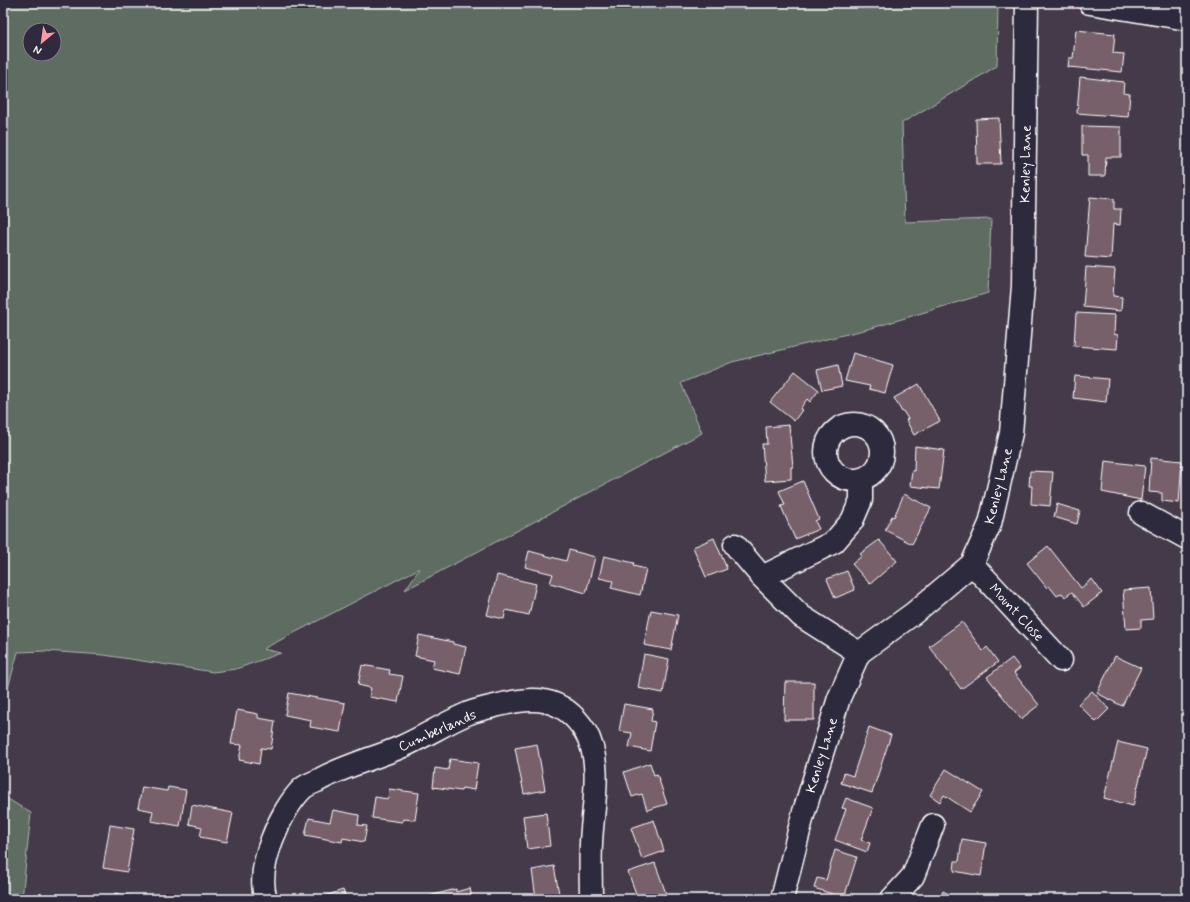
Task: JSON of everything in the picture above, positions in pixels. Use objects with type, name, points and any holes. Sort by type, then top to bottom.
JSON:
[{"type":"street","name":"Kenley Lane","points":[[782,899],[803,815],[839,698],[859,653],[914,613],[972,564],[990,524],[1011,433],[1023,286],[1027,3]]},
{"type":"street","points":[[1090,3],[1187,20]]},
{"type":"street","points":[[762,577],[834,542],[852,521],[861,500],[861,479]]},
{"type":"street","points":[[1140,513],[1187,538]]},
{"type":"street","points":[[735,545],[762,577],[802,616],[859,653]]},
{"type":"street","name":"Mount Close","points":[[972,564],[1061,660]]},
{"type":"street","name":"Cumberlands","points":[[263,898],[264,871],[269,846],[284,814],[304,788],[330,773],[401,747],[470,712],[509,702],[533,699],[554,703],[572,713],[586,732],[592,747],[596,763],[591,845],[591,899]]},
{"type":"street","points":[[892,899],[913,876],[933,826]]},
{"type":"green space","points":[[3,3],[998,3],[997,66],[902,123],[905,222],[991,219],[988,293],[872,328],[732,362],[681,383],[702,433],[405,590],[420,568],[263,649],[281,653],[236,669],[213,672],[104,655],[45,651],[18,652],[3,706]]},
{"type":"green space","points":[[3,796],[31,813],[22,899],[3,899]]},
{"type":"building","points":[[1076,30],[1115,34],[1113,53],[1124,54],[1122,72],[1068,67],[1069,58],[1073,58]]},
{"type":"building","points":[[1080,77],[1124,82],[1123,93],[1130,94],[1128,117],[1077,113]]},
{"type":"building","points":[[999,118],[1001,164],[977,164],[976,119]]},
{"type":"building","points":[[1082,126],[1121,127],[1121,157],[1106,157],[1105,176],[1088,176],[1088,155],[1082,155]]},
{"type":"building","points":[[1090,197],[1114,199],[1114,209],[1121,209],[1120,225],[1113,224],[1111,259],[1085,257]]},
{"type":"building","points":[[1086,267],[1115,269],[1113,296],[1122,297],[1121,311],[1083,307]]},
{"type":"building","points":[[1076,313],[1115,315],[1114,334],[1118,335],[1117,349],[1074,346]]},
{"type":"building","points":[[853,353],[893,365],[885,393],[869,389],[870,386],[845,381]]},
{"type":"building","points":[[838,365],[842,386],[822,390],[817,370]]},
{"type":"building","points":[[795,371],[819,390],[810,402],[807,399],[800,409],[802,410],[794,421],[770,402]]},
{"type":"building","points":[[1075,376],[1108,379],[1106,402],[1073,398]]},
{"type":"building","points":[[919,384],[940,421],[914,435],[906,420],[908,419],[894,398]]},
{"type":"building","points":[[789,425],[793,467],[791,467],[791,479],[765,481],[762,444],[767,444],[766,427]]},
{"type":"building","points":[[915,446],[944,450],[939,489],[910,486],[912,470],[914,471]]},
{"type":"building","points":[[1151,458],[1182,461],[1179,503],[1162,501],[1162,493],[1149,492]]},
{"type":"building","points":[[1105,461],[1145,466],[1141,500],[1102,492]]},
{"type":"building","points":[[1030,471],[1053,472],[1050,506],[1031,504],[1032,486],[1029,486]]},
{"type":"building","points":[[803,481],[819,519],[815,521],[819,529],[795,539],[781,506],[785,505],[779,491]]},
{"type":"building","points":[[1187,481],[1187,501],[1185,501]]},
{"type":"building","points":[[904,494],[931,508],[912,544],[885,530],[892,516],[894,517]]},
{"type":"building","points":[[1057,504],[1080,511],[1077,524],[1054,517]]},
{"type":"building","points":[[714,538],[727,569],[706,577],[693,547]]},
{"type":"building","points":[[879,540],[897,561],[870,584],[852,564],[862,556],[860,554]]},
{"type":"building","points":[[1048,546],[1081,588],[1092,579],[1102,593],[1084,607],[1072,592],[1065,597],[1062,593],[1057,596],[1049,586],[1047,588],[1027,563]]},
{"type":"building","points":[[569,550],[595,557],[586,593],[550,583],[553,574],[525,567],[529,551],[566,561]]},
{"type":"building","points":[[604,556],[634,563],[633,566],[646,569],[640,595],[611,588],[613,581],[599,578]]},
{"type":"building","points":[[847,571],[855,590],[835,598],[827,579]]},
{"type":"building","points":[[497,575],[536,584],[529,615],[506,610],[504,619],[487,615]]},
{"type":"building","points":[[1151,588],[1153,619],[1141,620],[1141,628],[1126,629],[1123,590]]},
{"type":"building","points":[[651,610],[678,615],[671,650],[644,645]]},
{"type":"building","points":[[962,622],[983,651],[987,647],[998,662],[961,689],[929,646]]},
{"type":"building","points":[[419,635],[453,642],[453,644],[466,647],[460,674],[432,668],[434,660],[415,656]]},
{"type":"building","points":[[644,654],[669,659],[663,693],[638,688]]},
{"type":"building","points":[[1115,656],[1141,668],[1122,706],[1097,693]]},
{"type":"building","points":[[1012,658],[1020,668],[1014,673],[1039,705],[1021,719],[987,677]]},
{"type":"building","points":[[362,665],[390,670],[389,674],[403,676],[398,702],[369,697],[371,688],[358,685]]},
{"type":"building","points":[[785,682],[814,682],[814,720],[784,720]]},
{"type":"building","points":[[1092,691],[1109,709],[1096,722],[1078,704]]},
{"type":"building","points":[[289,693],[345,703],[340,732],[310,727],[311,720],[285,715]]},
{"type":"building","points":[[624,704],[653,709],[651,721],[655,722],[650,751],[629,747],[632,733],[619,731]]},
{"type":"building","points":[[237,710],[258,714],[258,718],[275,721],[271,749],[261,748],[259,764],[239,760],[242,745],[231,744]]},
{"type":"building","points":[[869,727],[891,735],[872,793],[841,783],[844,773],[853,776]]},
{"type":"building","points":[[1118,742],[1147,749],[1133,806],[1104,798]]},
{"type":"building","points":[[537,744],[545,790],[524,794],[515,748]]},
{"type":"building","points":[[450,759],[478,763],[474,790],[462,788],[461,791],[433,787],[435,768],[448,770]]},
{"type":"building","points":[[650,763],[654,775],[657,774],[667,804],[647,810],[642,794],[632,797],[624,772]]},
{"type":"building","points":[[946,769],[983,792],[970,812],[944,795],[940,802],[930,795]]},
{"type":"building","points":[[142,787],[167,791],[168,787],[186,790],[180,826],[151,821],[153,811],[138,808]]},
{"type":"building","points":[[389,789],[419,793],[415,820],[403,819],[402,822],[372,818],[375,797],[388,799]]},
{"type":"building","points":[[846,798],[873,808],[861,840],[870,843],[867,852],[835,840],[846,809],[842,808]]},
{"type":"building","points":[[192,805],[233,813],[227,842],[200,837],[202,827],[189,824]]},
{"type":"building","points":[[333,810],[359,815],[358,825],[367,826],[364,842],[343,838],[342,842],[305,835],[309,818],[330,822]]},
{"type":"building","points":[[546,813],[550,846],[527,849],[523,816]]},
{"type":"building","points":[[654,820],[664,851],[642,859],[631,828]]},
{"type":"building","points":[[110,825],[134,829],[127,872],[103,868]]},
{"type":"building","points":[[962,839],[986,843],[981,876],[954,871],[955,861],[959,861]]},
{"type":"building","points":[[835,850],[857,857],[844,898],[814,888],[817,878],[826,880]]},
{"type":"building","points":[[655,863],[668,899],[648,899],[647,896],[638,899],[628,872]]},
{"type":"building","points":[[554,866],[560,899],[536,899],[532,870]]},
{"type":"building","points":[[470,888],[472,899],[430,899],[429,896],[456,889],[456,892]]},
{"type":"building","points":[[343,890],[346,899],[326,899],[325,896]]},
{"type":"building","points":[[943,891],[958,899],[939,899]]},
{"type":"building","points":[[115,893],[140,898],[140,899],[113,899]]}]
